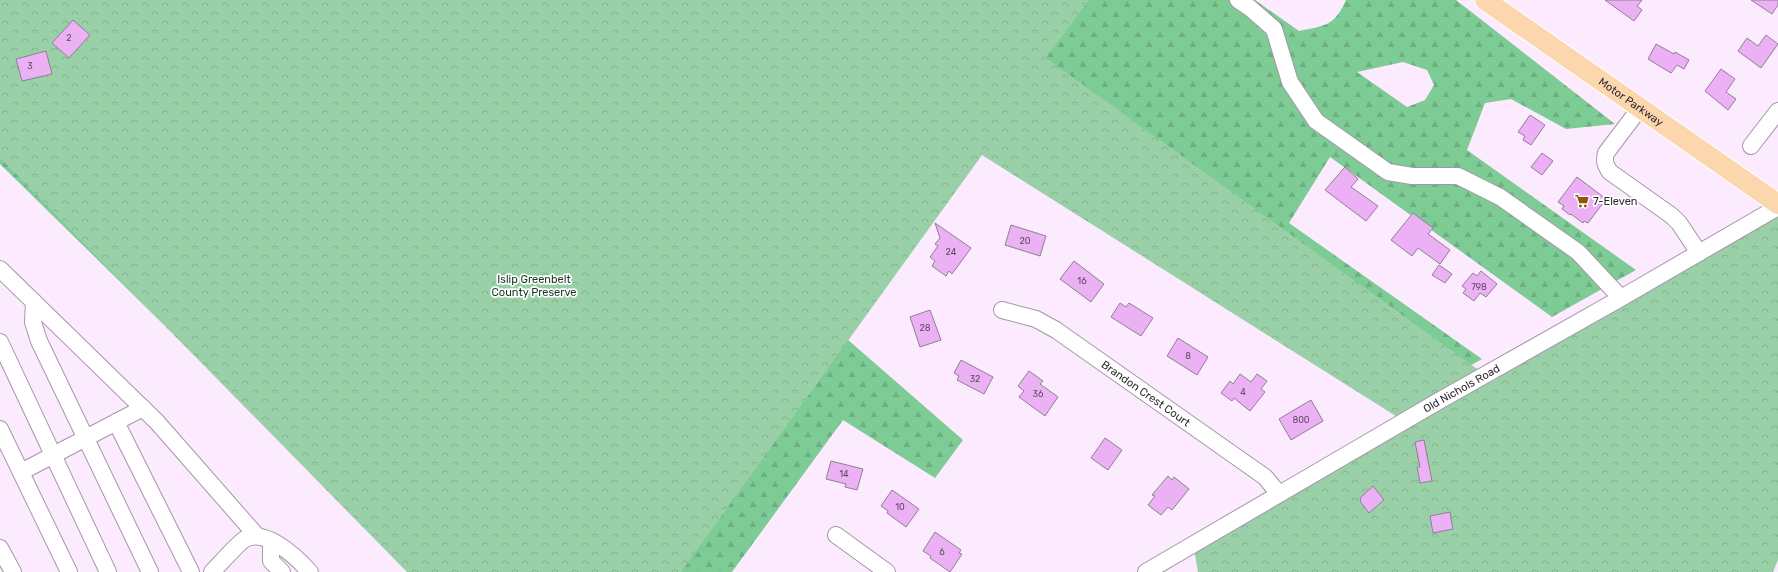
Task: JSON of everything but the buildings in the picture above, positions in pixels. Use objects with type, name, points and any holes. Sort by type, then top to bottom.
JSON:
[{"type":"main road","name":"Motor Parkway","points":[[1485,0],[1778,204]]},
{"type":"street","points":[[1238,0],[1250,8],[1274,29],[1290,82],[1316,121],[1388,172],[1412,176],[1458,176],[1500,197],[1578,252],[1621,298]]},
{"type":"street","points":[[1640,108],[1606,154],[1604,161],[1606,166],[1610,172],[1672,216],[1679,223],[1699,253]]},
{"type":"street","points":[[1751,146],[1778,111]]},
{"type":"street","name":"Old Nichols Road","points":[[1146,572],[1437,402],[1778,207]]},
{"type":"street","points":[[0,269],[157,422],[264,539],[293,554],[310,572]]},
{"type":"street","points":[[34,302],[33,322],[39,341],[150,572]]},
{"type":"street","name":"Brandon Crest Court","points":[[1002,310],[1036,319],[1056,330],[1265,477],[1279,494]]},
{"type":"street","points":[[0,342],[108,572]]},
{"type":"street","points":[[21,472],[143,408]]},
{"type":"street","points":[[116,422],[191,572]]},
{"type":"street","points":[[0,429],[69,572]]},
{"type":"street","points":[[836,535],[887,572]]},
{"type":"street","points":[[212,572],[245,539],[264,539]]},
{"type":"street","points":[[264,539],[271,561],[282,572]]},
{"type":"street","points":[[0,548],[13,572]]},
{"type":"green space","name":"Islip Greenbelt County Preserve","points":[[0,0],[1089,0],[1046,58],[1480,371],[1778,208],[1778,560],[1773,572],[1198,572],[1192,538],[1399,418],[982,155],[681,572],[407,572],[0,158]]},
{"type":"green space","name":"Islip Greenbelt County Preserve","points":[[115,0],[1255,0],[1299,31],[1322,26],[1333,20],[1342,9],[1346,0],[1456,0],[1615,124],[1566,129],[1511,99],[1485,103],[1467,150],[1636,270],[1552,317],[1330,157],[1289,223],[1482,359],[1391,410],[987,144],[847,339],[963,440],[935,478],[843,420],[732,572],[416,572],[0,164],[0,86]],"holes":[[[1403,62],[1427,70],[1434,85],[1425,100],[1407,107],[1357,72]]]},
{"type":"place","name":"7-Eleven","points":[[1582,201]]}]
